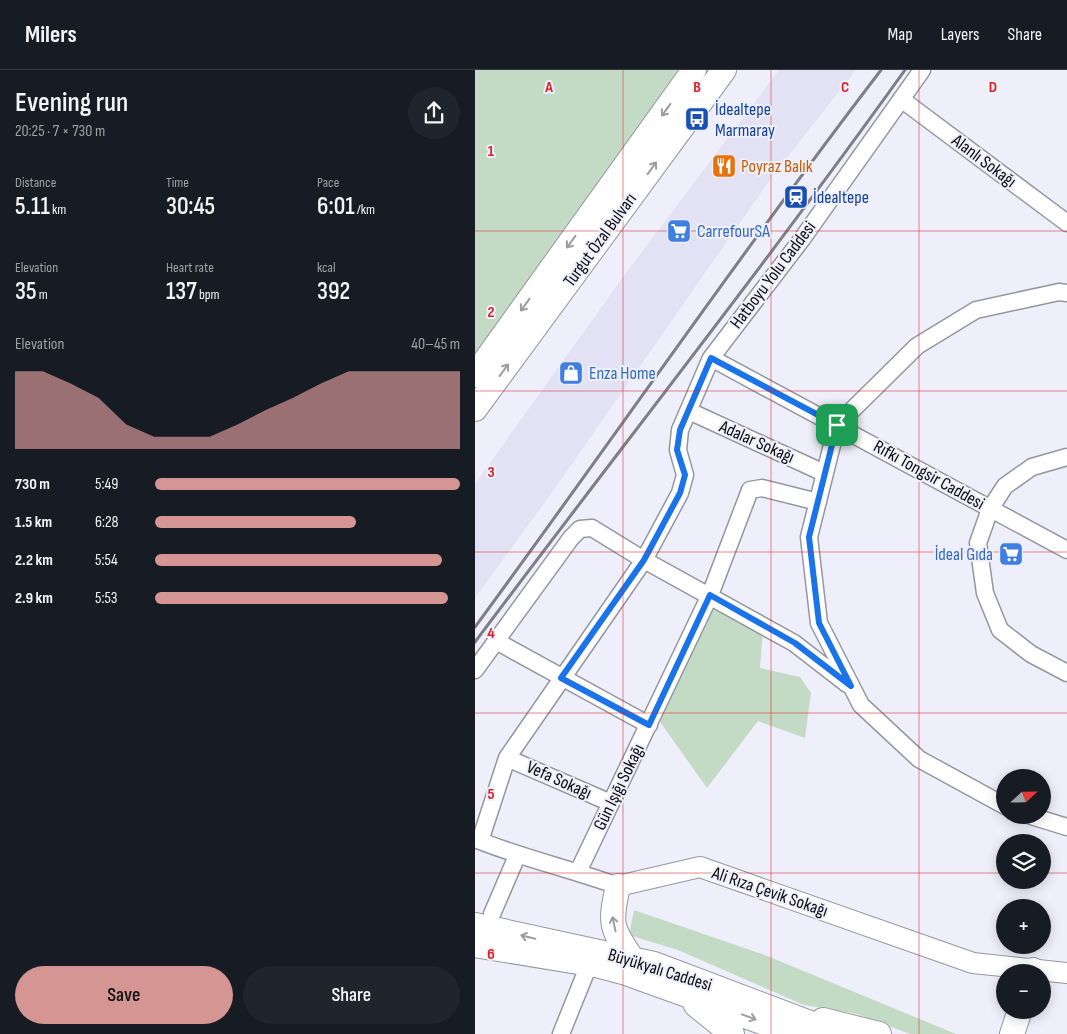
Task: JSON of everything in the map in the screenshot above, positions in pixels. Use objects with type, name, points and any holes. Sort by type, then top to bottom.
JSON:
[{"type":"highway","name":"Turgut Özal Bulvarı","points":[[475,375],[695,70]]},
{"type":"highway","name":"Turgut Özal Bulvarı","points":[[476,408],[724,70]]},
{"type":"highway","points":[[618,886],[612,916],[616,935],[631,957]]},
{"type":"highway","name":"Büyükyalı Caddesi","points":[[484,919],[596,965],[626,973],[681,993],[797,1026],[839,1034]]},
{"type":"highway","name":"Büyükyalı Caddesi","points":[[475,945],[572,954],[631,957],[797,1026]]},
{"type":"highway","points":[[681,993],[732,1034]]},
{"type":"highway","points":[[1012,1034],[1017,1019]]},
{"type":"highway","points":[[797,1026],[832,1021],[879,1034]]},
{"type":"main road","name":"Ali Rıza Çevik Sokağı","points":[[618,886],[700,867],[973,963],[996,966]]},
{"type":"main road","name":"Ali Rıza Çevik Sokağı","points":[[1051,972],[1067,973]]},
{"type":"street","name":"Hatboyu Yolu Caddesi","points":[[478,840],[507,758],[644,560],[680,493],[685,475],[677,450],[680,430],[711,358],[802,239],[922,70]]},
{"type":"street","name":"Alanlı Sokağı","points":[[901,99],[1067,223]]},
{"type":"street","points":[[996,801],[919,759],[861,706],[819,623],[809,537],[837,425],[917,346],[976,310],[1064,289]]},
{"type":"street","name":"Rıfkı Tongsir Caddesi","points":[[711,358],[1067,550]]},
{"type":"street","name":"Adalar Sokağı","points":[[689,411],[825,473]]},
{"type":"street","points":[[1067,457],[1032,467],[1005,486],[990,508],[978,544],[985,593],[1000,630],[1031,654],[1067,673]]},
{"type":"street","name":"Gün Işığı Sokağı","points":[[578,872],[710,595],[750,490],[762,488],[817,502]]},
{"type":"street","points":[[475,670],[580,529],[592,528],[644,560],[795,643],[851,686]]},
{"type":"street","points":[[496,641],[649,725]]},
{"type":"street","name":"Vefa Sokağı","points":[[507,758],[611,803]]},
{"type":"street","points":[[1051,821],[1067,825]]},
{"type":"street","points":[[478,840],[517,856],[578,872],[618,886]]},
{"type":"street","points":[[484,919],[517,856]]},
{"type":"street","points":[[563,1033],[586,972],[596,965]]},
{"type":"shaded area","points":[[779,70],[856,70],[774,174],[553,491],[475,598],[475,484],[623,277]]},
{"type":"green space","points":[[475,70],[678,70],[475,365]]},
{"type":"green space","points":[[714,603],[763,630],[760,668],[800,677],[811,693],[805,738],[758,721],[707,788],[658,719]]},
{"type":"green space","points":[[634,910],[765,955],[956,1034],[910,1034],[857,1014],[804,1005],[678,950],[629,935]]},
{"type":"railway","points":[[475,627],[778,208],[881,70]]},
{"type":"railway","points":[[475,642],[746,286],[905,70]]},
{"type":"place","name":"İdealtepe Marmaray","points":[[697,119]]},
{"type":"place","name":"Poyraz Balık","points":[[724,166]]},
{"type":"place","name":"İdealtepe","points":[[796,197]]},
{"type":"place","name":"CarrefourSA","points":[[679,231]]},
{"type":"place","name":"Enza Home","points":[[571,373]]},
{"type":"place","name":"İdeal Gıda","points":[[1011,554]]},
{"type":"route","points":[[711,358],[837,425],[809,537],[819,623],[851,686],[795,643],[710,595],[649,725],[561,678],[644,560],[680,493],[685,475],[677,450],[680,430],[711,358]]}]
